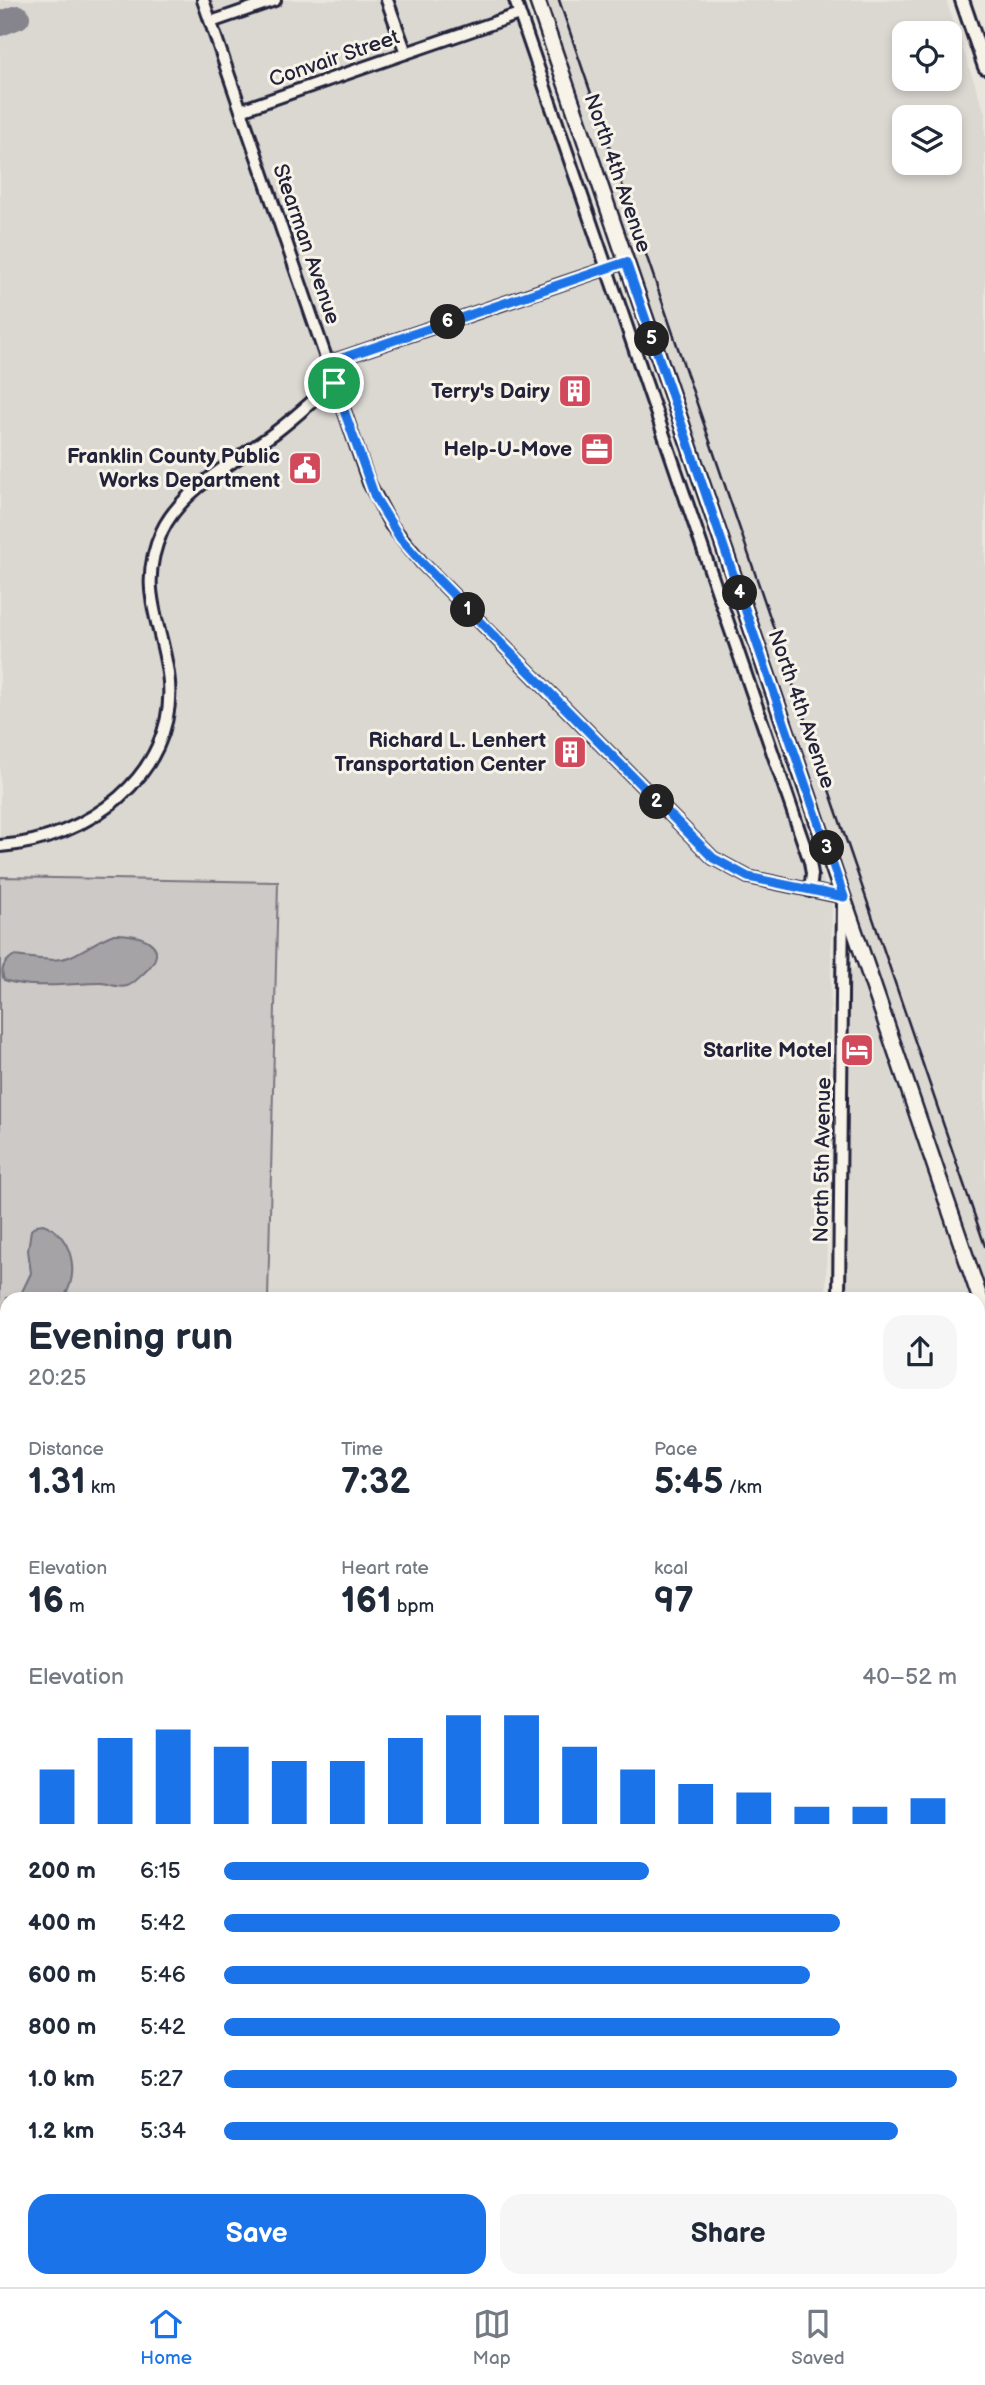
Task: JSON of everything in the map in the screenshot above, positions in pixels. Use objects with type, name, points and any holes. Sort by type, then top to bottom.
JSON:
[{"type":"main road","name":"North 4th Avenue","points":[[537,0],[978,1292]]},
{"type":"street","name":"Stearman Avenue","points":[[203,0],[334,383],[375,497],[391,525],[411,550],[713,858],[748,877],[844,897]]},
{"type":"street","points":[[211,22],[275,0]]},
{"type":"street","points":[[387,0],[406,53]]},
{"type":"street","points":[[514,0],[810,862],[810,891]]},
{"type":"street","points":[[962,0],[985,67]]},
{"type":"street","name":"Convair Street","points":[[241,110],[519,14]]},
{"type":"street","points":[[327,363],[626,262]]},
{"type":"street","points":[[0,846],[33,841],[82,823],[114,802],[146,769],[163,736],[169,704],[168,675],[150,587],[154,555],[163,529],[181,504],[197,489],[288,423],[334,383]]},
{"type":"street","points":[[668,452],[689,445]]},
{"type":"street","name":"North 5th Avenue","points":[[839,1292],[844,897]]},
{"type":"shaded area","points":[[0,0],[522,0],[832,905],[826,1292],[268,1292],[278,882],[0,877]]},
{"type":"shaded area","points":[[547,0],[946,0],[953,21],[892,21],[892,91],[962,91],[962,46],[985,113],[985,1289]]},
{"type":"shaded area","points":[[0,877],[278,882],[268,1292],[0,1292]]},
{"type":"shaded area","points":[[114,934],[143,939],[155,948],[153,963],[134,983],[120,987],[101,983],[27,985],[4,980],[4,967],[13,956],[63,959]]},
{"type":"shaded area","points":[[855,967],[864,971],[973,1292],[845,1292],[849,973]]},
{"type":"shaded area","points":[[43,1224],[53,1229],[67,1246],[71,1256],[72,1278],[66,1292],[22,1292],[31,1273],[28,1250],[31,1230]]},
{"type":"taxiway","points":[[0,24],[18,17]]},
{"type":"railway","points":[[559,0],[985,1246]]},
{"type":"place","name":"Terry's Dairy","points":[[575,391]]},
{"type":"place","name":"Help-U-Move","points":[[597,449]]},
{"type":"place","name":"Franklin County Public Works Department","points":[[305,468]]},
{"type":"place","name":"Richard L. Lenhert Transportation Center","points":[[570,752]]},
{"type":"place","name":"Starlite Motel","points":[[857,1050]]},
{"type":"route","points":[[626,262],[844,897],[748,877],[719,863],[696,842],[400,538],[375,497],[334,383],[327,363],[626,262]]}]
